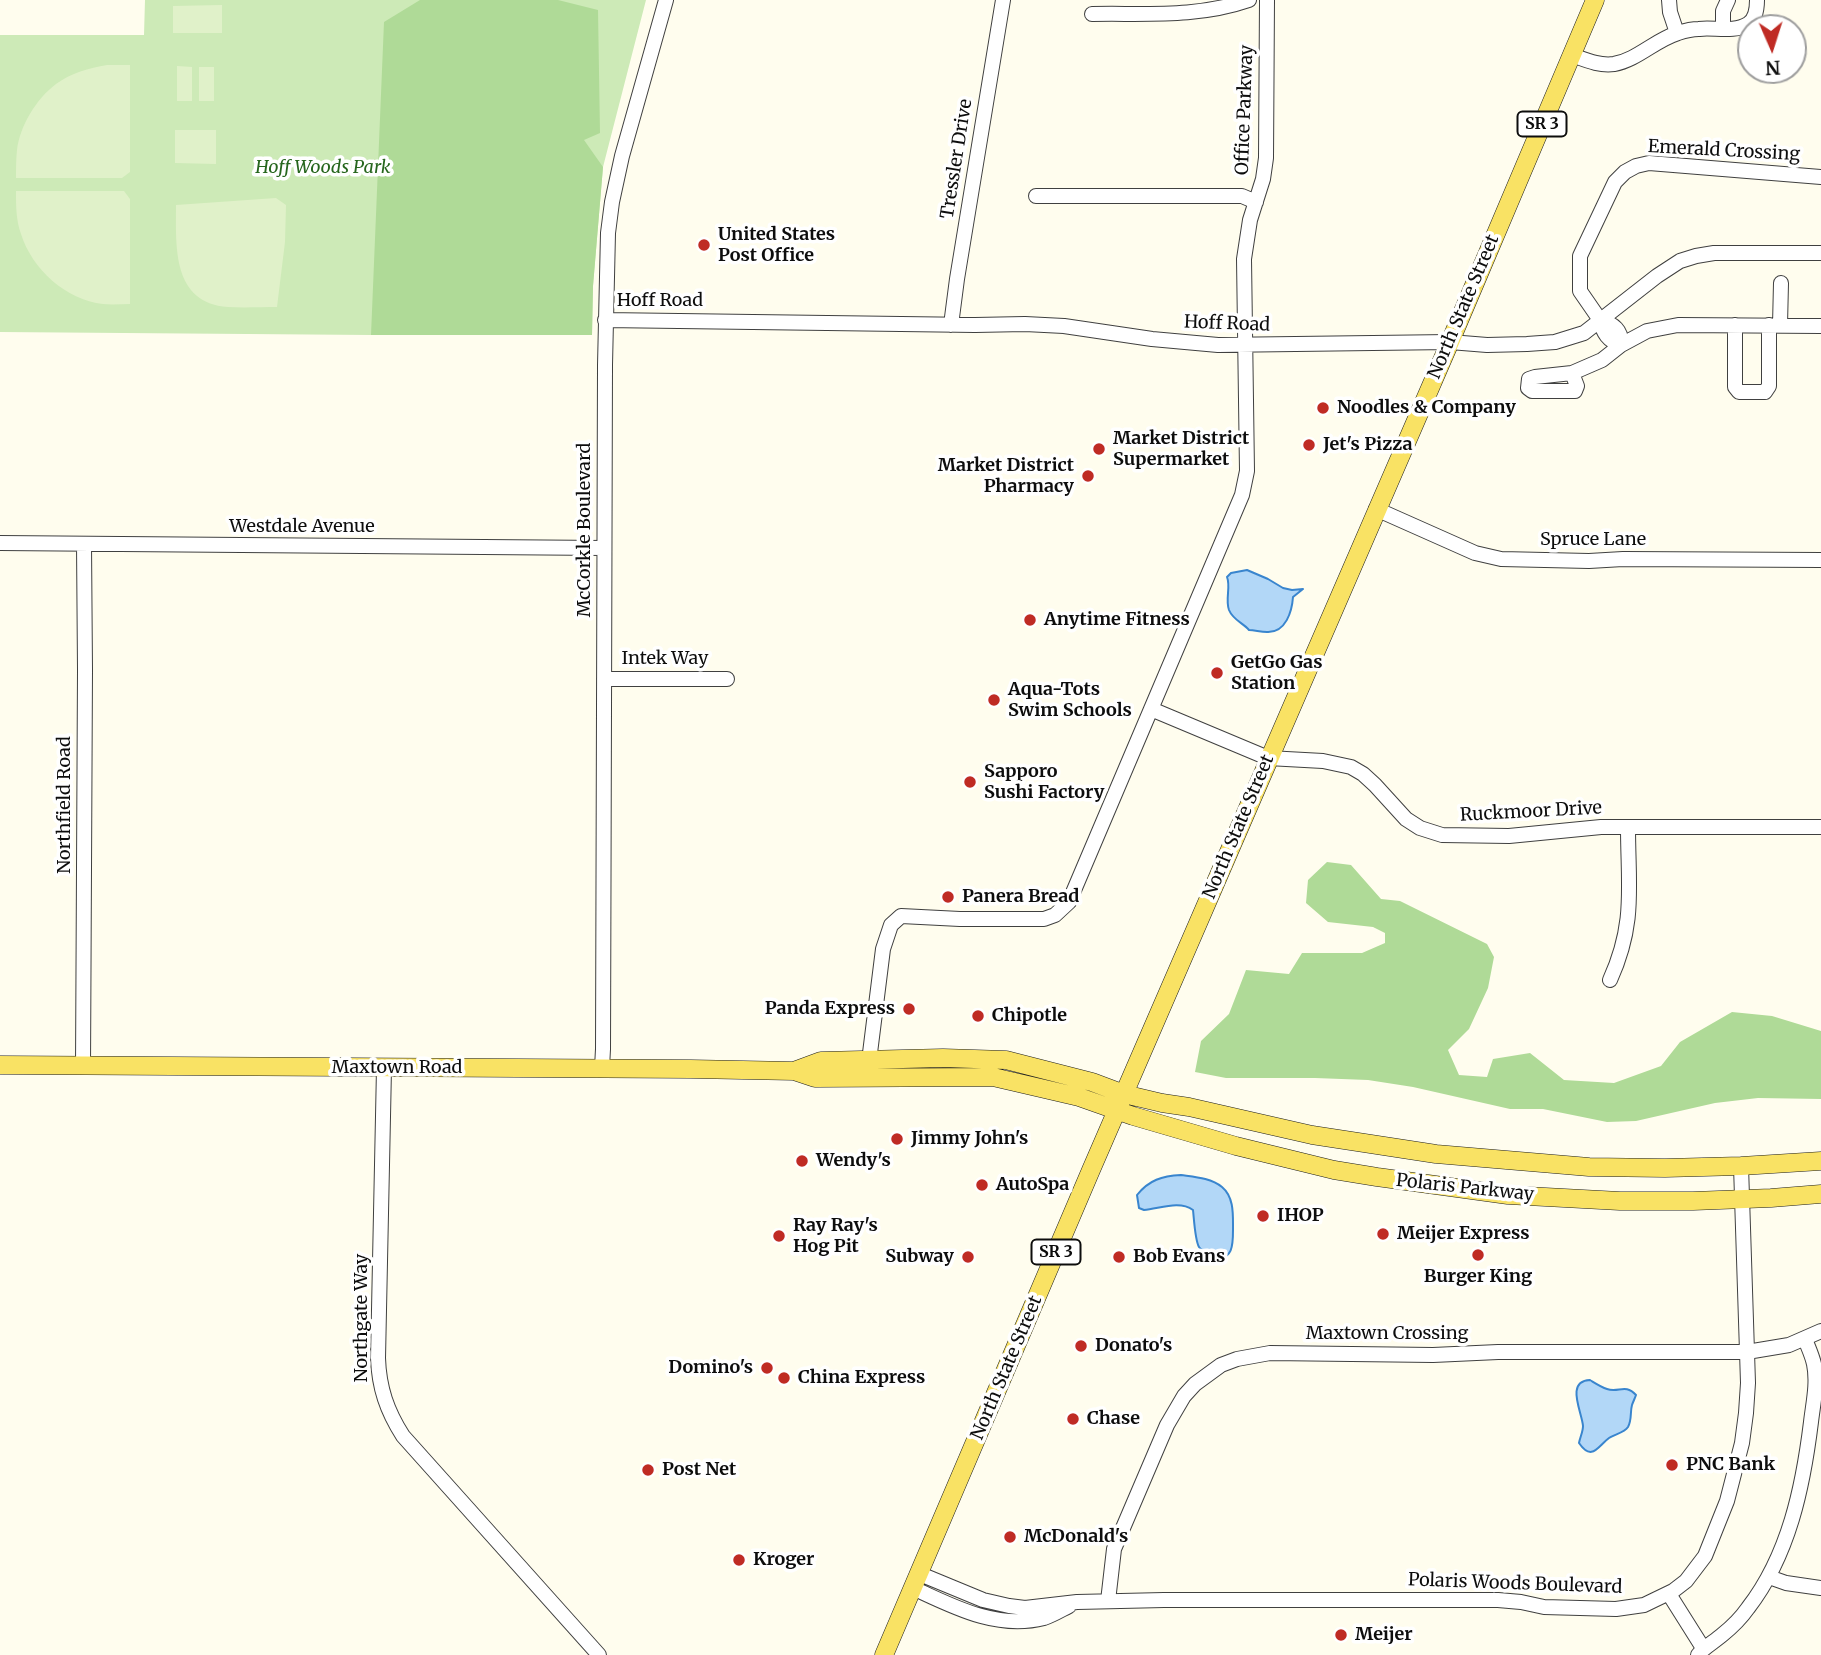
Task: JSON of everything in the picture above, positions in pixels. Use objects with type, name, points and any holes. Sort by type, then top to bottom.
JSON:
[{"type":"main road","name":"North State Street","points":[[884,1655],[1595,0]]},
{"type":"main road","name":"Maxtown Road","points":[[865,1069],[943,1058],[1006,1060],[1091,1082],[1120,1102]]},
{"type":"main road","name":"Maxtown Road","points":[[0,1065],[794,1071],[821,1061],[865,1069],[993,1077],[1079,1097],[1120,1102]]},
{"type":"main road","name":"Polaris Parkway","points":[[1120,1102],[1189,1107],[1312,1135],[1372,1145],[1448,1155],[1589,1167],[1665,1168],[1821,1161]]},
{"type":"main road","name":"Polaris Parkway","points":[[1120,1102],[1236,1146],[1334,1170],[1508,1195],[1620,1200],[1742,1199],[1821,1194]]},
{"type":"street","name":"McCorkle Boulevard","points":[[602,1068],[607,247],[612,202],[627,139],[666,0]]},
{"type":"street","name":"Tressler Drive","points":[[951,325],[1003,0]]},
{"type":"street","points":[[1092,14],[1204,12],[1249,0]]},
{"type":"street","name":"Office Parkway","points":[[865,1069],[883,949],[891,925],[901,916],[1044,919],[1055,915],[1069,901],[1242,495],[1247,471],[1244,259],[1246,238],[1266,159],[1267,0]]},
{"type":"street","points":[[1669,0],[1677,33]]},
{"type":"street","points":[[1723,28],[1723,11],[1728,0]]},
{"type":"street","points":[[1572,55],[1601,65],[1617,64],[1677,33],[1698,29],[1739,28],[1752,21],[1756,14],[1757,0]]},
{"type":"street","name":"Emerald Crossing","points":[[1621,345],[1622,336],[1613,324],[1600,320],[1580,291],[1580,256],[1609,193],[1625,172],[1649,163],[1821,177]]},
{"type":"street","points":[[1036,196],[1242,196],[1256,202]]},
{"type":"street","name":"Hoff Road","points":[[605,320],[1026,324],[1064,326],[1152,339],[1245,346],[1450,342],[1487,345],[1555,342],[1584,333],[1680,261],[1714,253],[1821,253]]},
{"type":"street","points":[[1735,325],[1735,387],[1740,392],[1765,392],[1769,386],[1781,283]]},
{"type":"street","points":[[1572,373],[1602,359],[1647,331],[1678,325],[1821,326]]},
{"type":"street","name":"Spruce Lane","points":[[1376,509],[1475,553],[1500,559],[1821,560]]},
{"type":"street","name":"Westdale Avenue","points":[[0,543],[604,548]]},
{"type":"street","name":"Northfield Road","points":[[83,1066],[84,544]]},
{"type":"street","name":"Intek Way","points":[[604,679],[727,679]]},
{"type":"street","name":"Ruckmoor Drive","points":[[1151,709],[1268,758],[1324,761],[1352,767],[1375,785],[1406,819],[1420,828],[1442,835],[1509,836],[1628,827],[1821,827]]},
{"type":"street","points":[[1610,980],[1622,951],[1628,921],[1628,827]]},
{"type":"street","name":"Northgate Way","points":[[384,1068],[378,1358],[381,1389],[386,1406],[403,1436],[599,1655]]},
{"type":"street","name":"Polaris Woods Boulevard","points":[[916,1581],[972,1614],[996,1620],[1022,1621],[1046,1617],[1077,1602],[1498,1600],[1545,1608],[1616,1609],[1644,1605],[1669,1594],[1686,1581],[1705,1556],[1727,1501],[1738,1462],[1748,1383],[1741,1166]]},
{"type":"street","name":"Maxtown Crossing","points":[[1108,1601],[1114,1549],[1167,1425],[1184,1396],[1195,1384],[1206,1374],[1229,1362],[1270,1353],[1433,1355],[1497,1352],[1747,1352],[1771,1349],[1805,1339],[1821,1331]]},
{"type":"street","points":[[1669,1594],[1700,1652],[1736,1623],[1769,1577],[1787,1532],[1806,1466],[1815,1392],[1814,1366],[1805,1339]]},
{"type":"street","points":[[1806,1466],[1821,1467]]},
{"type":"street","points":[[1769,1577],[1786,1583],[1821,1588]]},
{"type":"green space","name":"Hoff Woods Park","points":[[145,0],[646,0],[603,167],[593,286],[592,335],[0,332],[0,35],[144,35]]},
{"type":"green space","points":[[420,0],[558,0],[598,10],[600,133],[584,140],[603,167],[593,286],[592,335],[371,335],[384,22]]},
{"type":"green space","points":[[222,5],[222,33],[173,33],[173,6]]},
{"type":"green space","points":[[107,65],[130,65],[130,172],[122,178],[16,178],[19,141],[30,114],[42,97],[68,77]]},
{"type":"green space","points":[[177,66],[192,67],[192,101],[177,101]]},
{"type":"green space","points":[[199,67],[214,67],[214,101],[199,101]]},
{"type":"green space","points":[[175,130],[216,130],[216,164],[175,163]]},
{"type":"green space","points":[[16,191],[124,191],[130,199],[130,304],[89,301],[52,281],[26,247],[18,223]]},
{"type":"green space","points":[[276,198],[286,205],[285,242],[277,307],[228,307],[210,303],[196,295],[181,270],[176,238],[176,205]]},
{"type":"green space","points":[[1327,862],[1351,865],[1381,899],[1400,901],[1487,944],[1494,957],[1488,988],[1469,1029],[1448,1050],[1459,1075],[1487,1077],[1493,1059],[1530,1053],[1564,1080],[1614,1083],[1661,1066],[1680,1042],[1732,1012],[1772,1016],[1821,1031],[1821,1099],[1758,1098],[1715,1103],[1636,1121],[1607,1122],[1543,1109],[1510,1109],[1413,1087],[1368,1080],[1226,1078],[1195,1072],[1201,1041],[1229,1014],[1246,970],[1289,974],[1302,953],[1362,953],[1385,943],[1385,933],[1373,927],[1328,922],[1306,903],[1308,880]]},
{"type":"water","points":[[1247,570],[1283,588],[1303,589],[1293,597],[1287,620],[1279,629],[1267,632],[1249,630],[1231,613],[1228,606],[1227,577],[1231,573]]},
{"type":"water","points":[[1181,1175],[1213,1182],[1222,1187],[1229,1196],[1233,1212],[1233,1239],[1231,1250],[1225,1257],[1213,1256],[1199,1247],[1193,1210],[1175,1205],[1144,1210],[1139,1208],[1137,1195],[1151,1182]]},
{"type":"water","points":[[1590,1380],[1607,1389],[1625,1389],[1636,1395],[1628,1427],[1591,1452],[1579,1443],[1583,1426],[1577,1398],[1578,1386]]},
{"type":"place","name":"United States Post Office","points":[[704,245]]},
{"type":"place","name":"Noodles & Company","points":[[1323,408]]},
{"type":"place","name":"Jet's Pizza","points":[[1309,445]]},
{"type":"place","name":"Market District Supermarket","points":[[1099,449]]},
{"type":"place","name":"Market District Pharmacy","points":[[1088,476]]},
{"type":"place","name":"Anytime Fitness","points":[[1030,620]]},
{"type":"place","name":"GetGo Gas Station","points":[[1217,673]]},
{"type":"place","name":"Aqua-Tots Swim Schools","points":[[994,700]]},
{"type":"place","name":"Sapporo Sushi Factory","points":[[970,782]]},
{"type":"place","name":"Panera Bread","points":[[948,897]]},
{"type":"place","name":"Panda Express","points":[[909,1009]]},
{"type":"place","name":"Chipotle","points":[[978,1016]]},
{"type":"place","name":"Jimmy John's","points":[[897,1139]]},
{"type":"place","name":"Wendy's","points":[[802,1161]]},
{"type":"place","name":"AutoSpa","points":[[982,1185]]},
{"type":"place","name":"IHOP","points":[[1263,1216]]},
{"type":"place","name":"Meijer Express","points":[[1383,1234]]},
{"type":"place","name":"Ray Ray's Hog Pit","points":[[779,1236]]},
{"type":"place","name":"Burger King","points":[[1478,1255]]},
{"type":"place","name":"Subway","points":[[968,1257]]},
{"type":"place","name":"Bob Evans","points":[[1119,1257]]},
{"type":"place","name":"Donato's","points":[[1081,1346]]},
{"type":"place","name":"Domino's","points":[[767,1368]]},
{"type":"place","name":"China Express","points":[[784,1378]]},
{"type":"place","name":"Chase","points":[[1073,1419]]},
{"type":"place","name":"PNC Bank","points":[[1672,1465]]},
{"type":"place","name":"Post Net","points":[[648,1470]]},
{"type":"place","name":"McDonald's","points":[[1010,1537]]},
{"type":"place","name":"Kroger","points":[[739,1560]]},
{"type":"place","name":"Meijer","points":[[1341,1635]]}]
